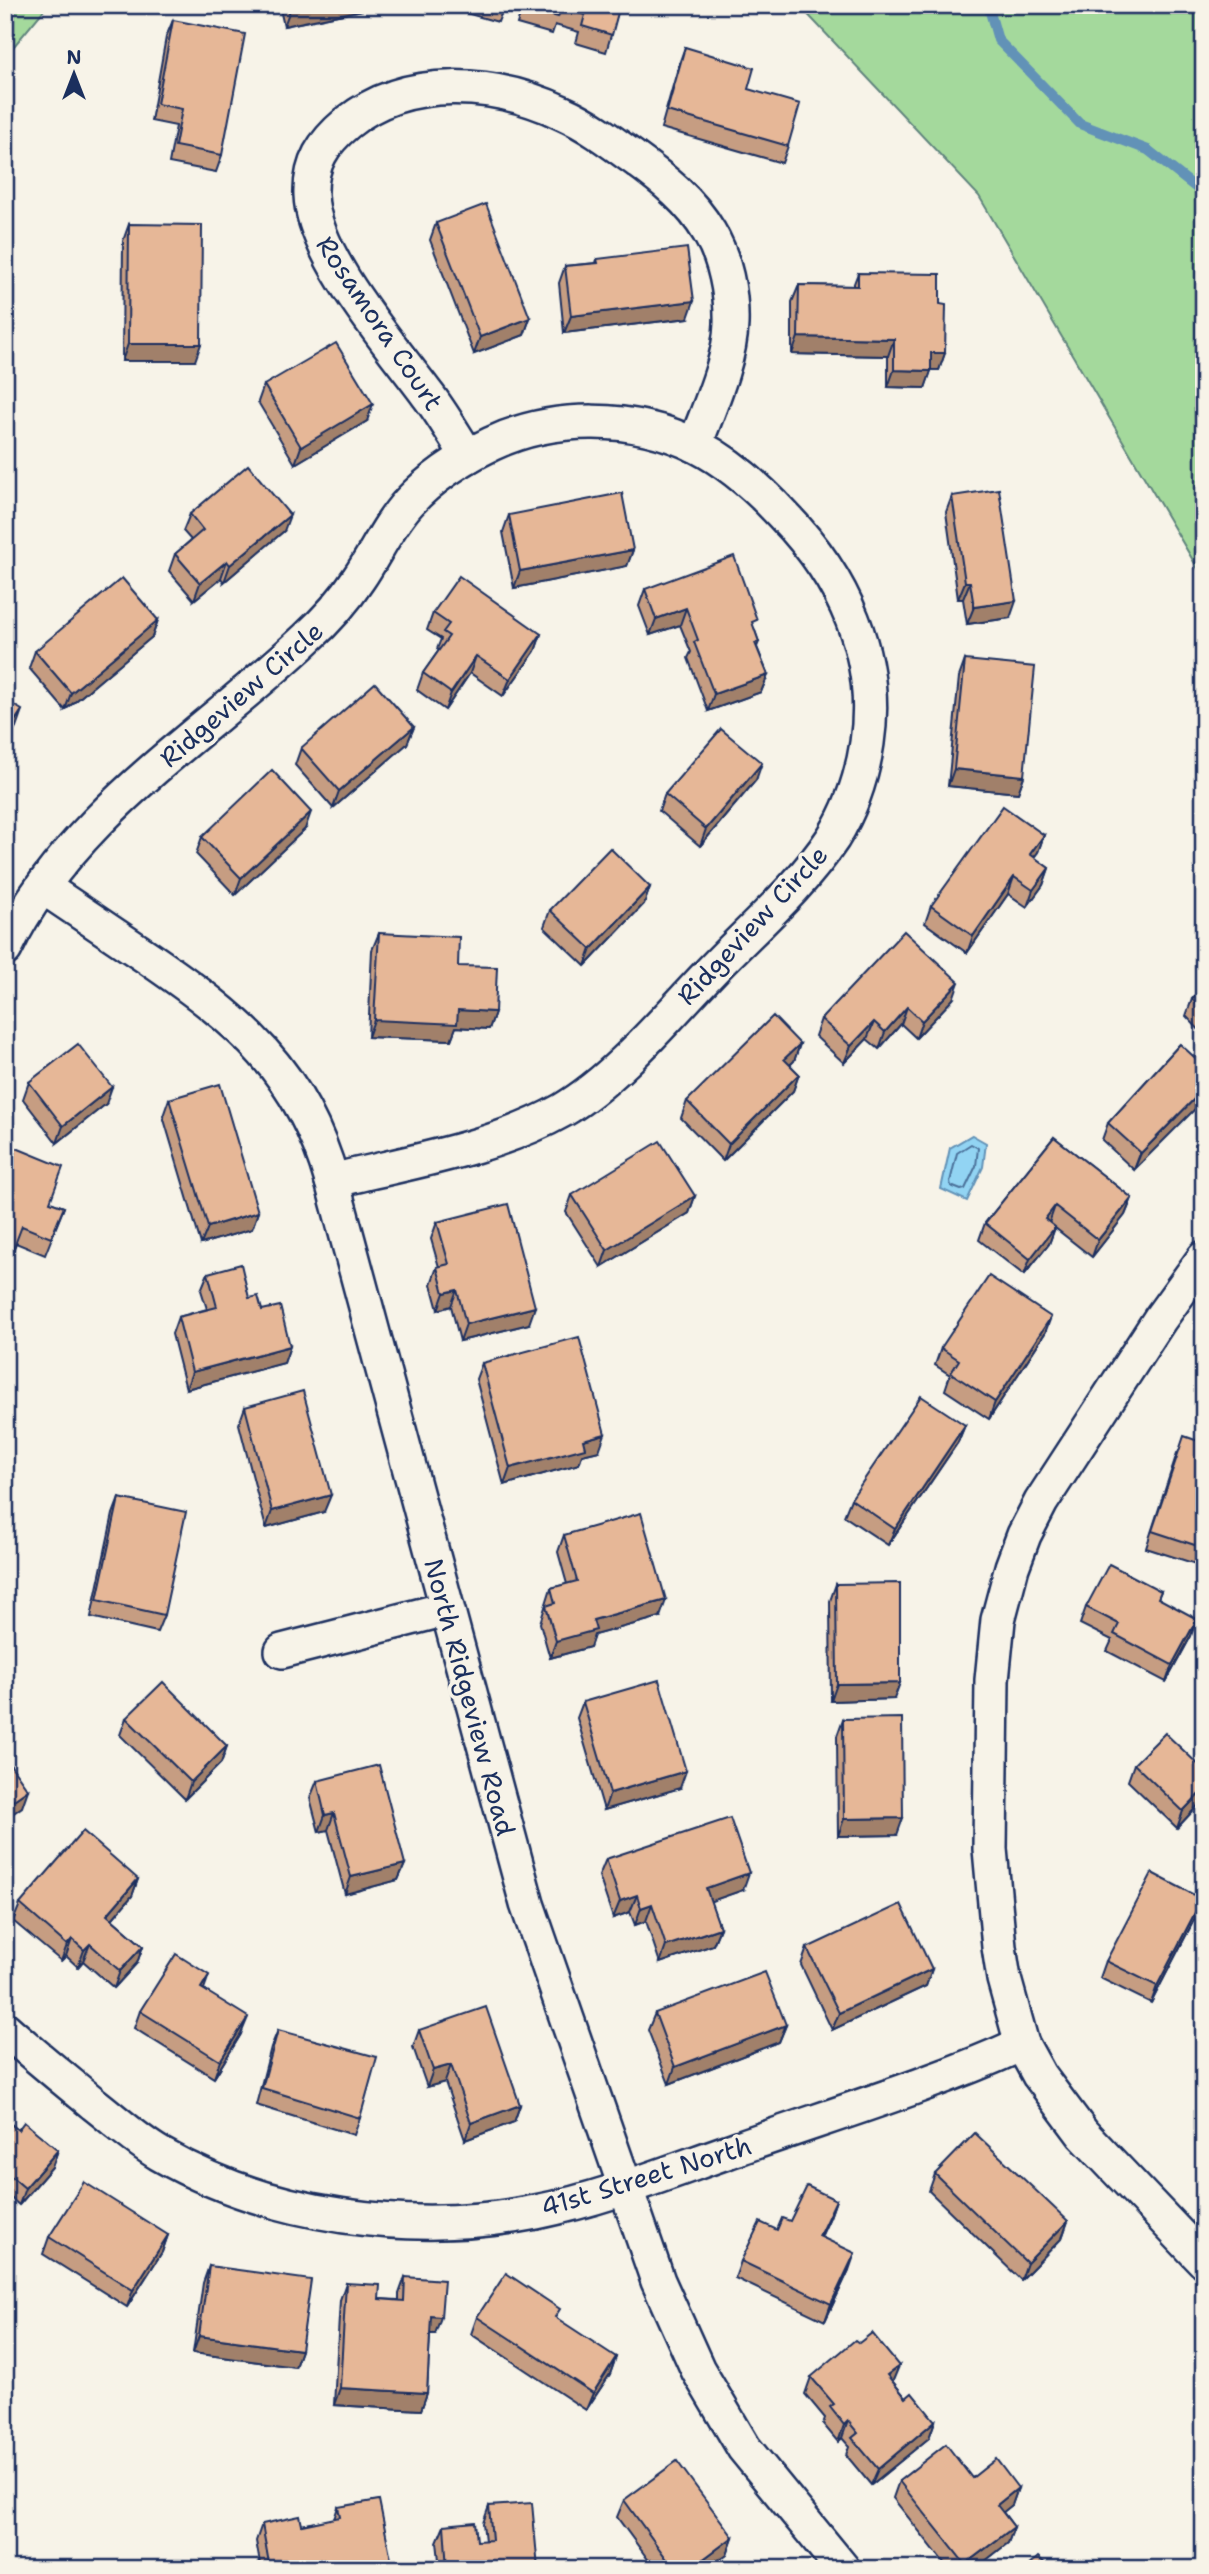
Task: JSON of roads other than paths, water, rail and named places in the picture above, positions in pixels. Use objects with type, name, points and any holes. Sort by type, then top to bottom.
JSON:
[{"type":"street","name":"Rosamora Court","points":[[468,456],[430,397],[385,339],[330,257],[316,228],[311,195],[314,163],[335,133],[361,112],[385,100],[425,90],[466,87],[512,94],[563,113],[606,137],[668,183],[710,233],[721,261],[729,297],[731,325],[725,360],[695,445]]},
{"type":"street","name":"Ridgeview Circle","points":[[5,949],[43,887],[76,846],[117,803],[279,664],[327,619],[347,596],[393,522],[409,502],[445,470],[468,456],[522,432],[571,423],[621,424],[672,436],[695,445],[736,471],[800,531],[832,576],[851,613],[863,649],[869,722],[862,770],[846,814],[833,837],[802,877],[629,1056],[586,1094],[539,1122],[484,1142],[331,1181]]},
{"type":"street","name":"North Ridgeview Road","points":[[43,887],[197,992],[245,1031],[284,1077],[302,1107],[325,1157],[527,1904],[658,2281],[673,2317],[721,2411],[744,2448],[843,2569]]},
{"type":"street","points":[[1204,1258],[1160,1319],[1041,1502],[1024,1535],[1001,1608],[992,1680],[992,1883],[1004,1979],[1022,2044],[1039,2075],[1083,2134],[1204,2261]]},
{"type":"street","points":[[282,1651],[446,1609]]},
{"type":"street","name":"41st Street North","points":[[5,2029],[109,2116],[159,2153],[222,2184],[279,2202],[359,2217],[437,2222],[480,2220],[555,2207],[625,2187],[959,2071],[1022,2044]]},
{"type":"water","points":[[972,1135],[986,1143],[983,1167],[967,1201],[941,1189],[950,1148]]},
{"type":"waterway","points":[[988,5],[998,40],[1080,124],[1148,150],[1204,194]]}]
